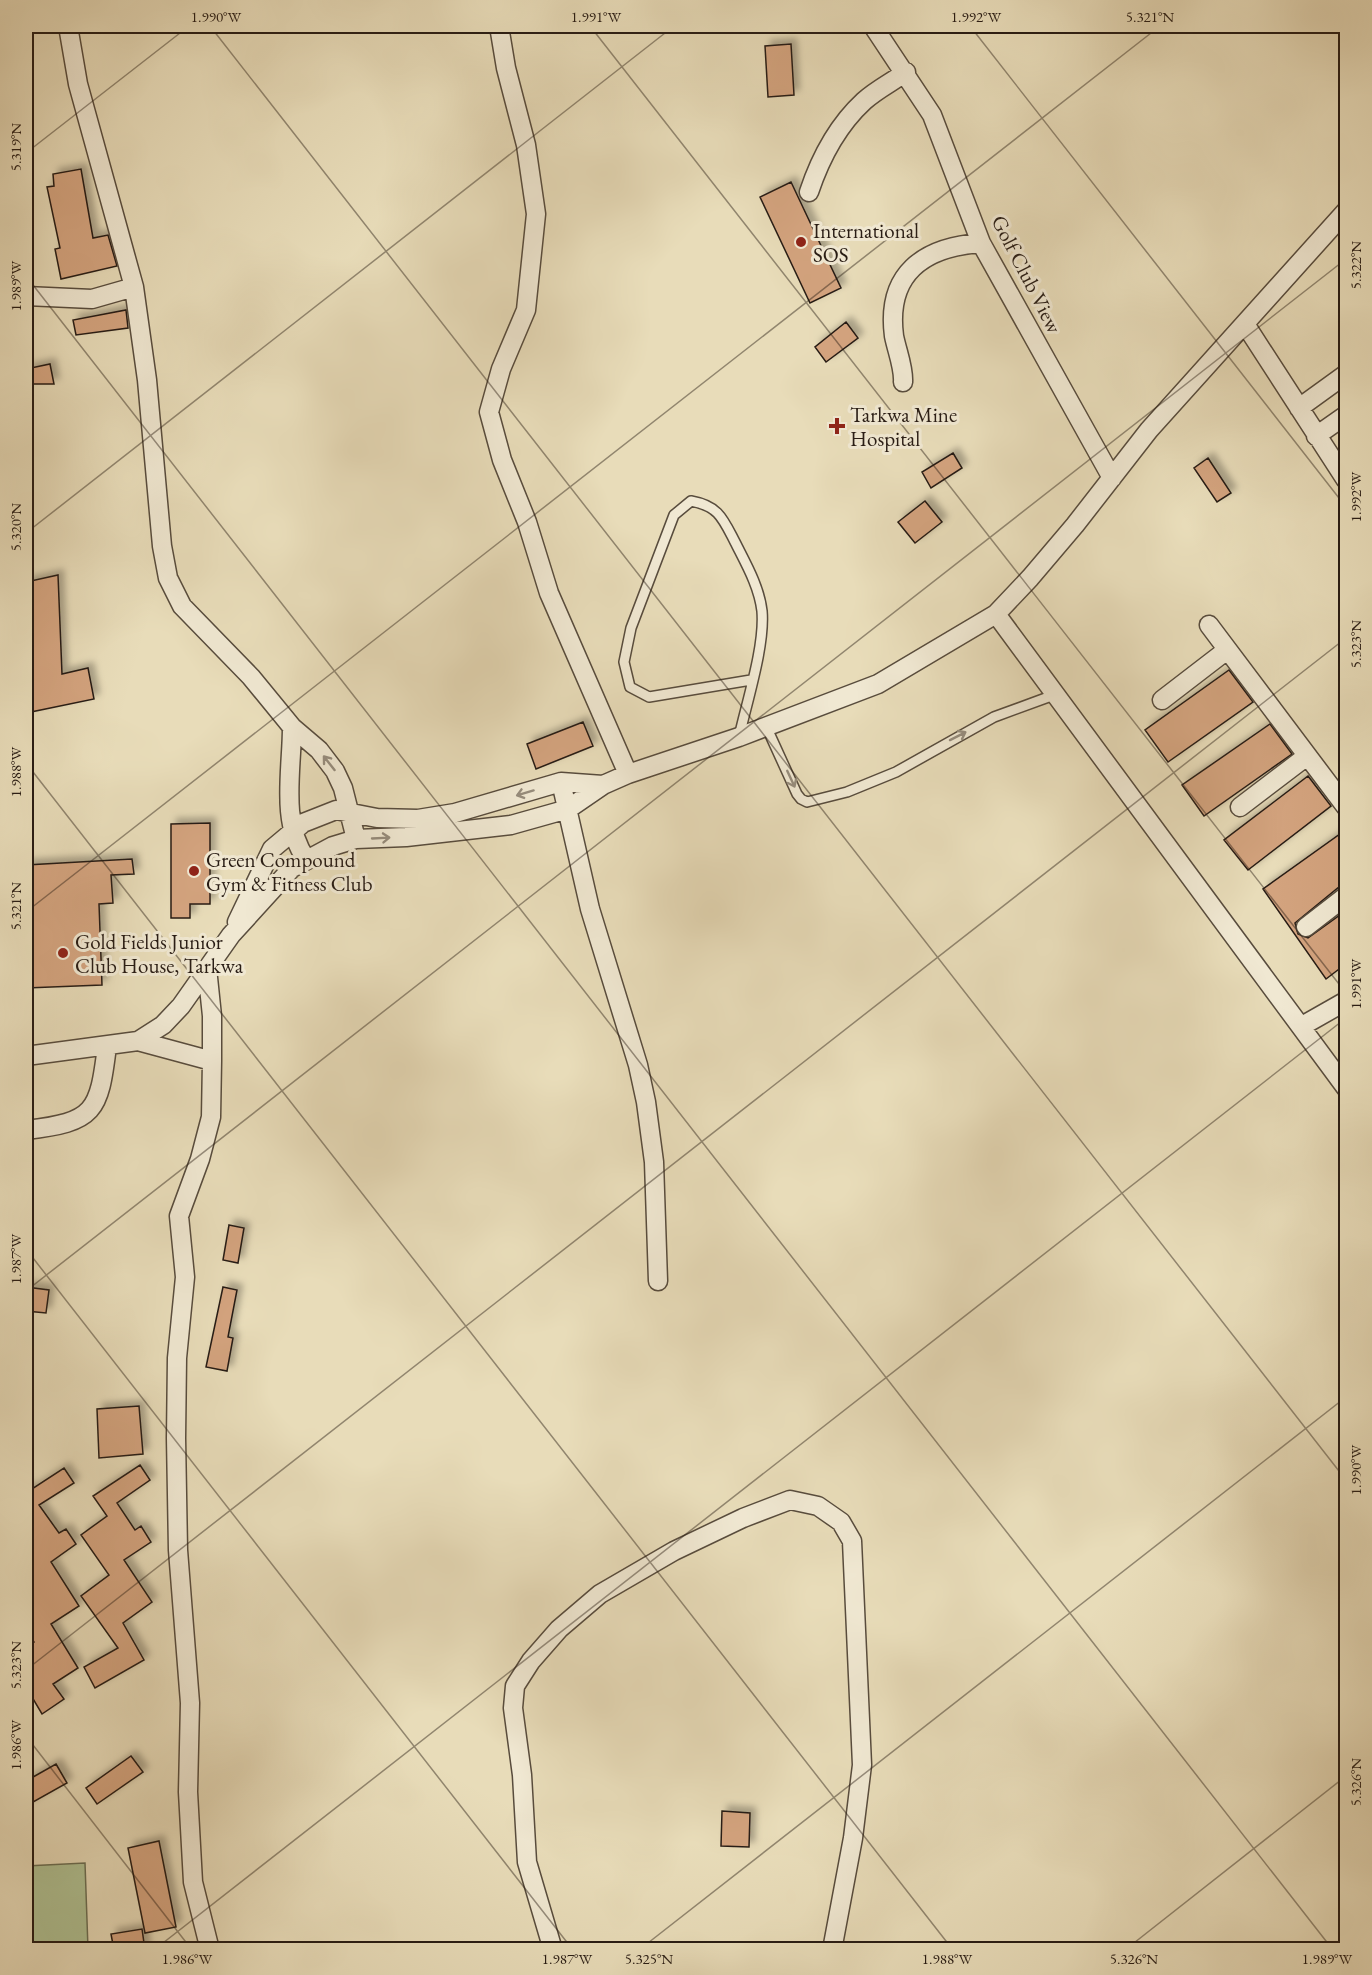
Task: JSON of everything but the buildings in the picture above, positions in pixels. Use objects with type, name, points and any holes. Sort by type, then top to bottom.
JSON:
[{"type":"street","points":[[68,26],[78,84],[134,287],[147,380],[162,546],[168,578],[182,606],[251,677],[292,727],[319,750],[335,771],[356,839]]},
{"type":"street","points":[[499,26],[506,68],[526,145],[536,214],[526,310],[501,369],[489,412],[502,460],[527,522],[549,593],[628,774]]},
{"type":"street","name":"Golf Club View","points":[[873,26],[906,72],[932,115],[981,243],[1112,478]]},
{"type":"street","points":[[809,192],[816,170],[842,126],[864,102],[906,72]]},
{"type":"street","points":[[231,935],[272,849],[292,830],[336,810],[377,818],[511,825],[568,809],[603,785],[628,774],[739,737],[878,684],[996,614],[1030,578],[1149,430],[1347,211]]},
{"type":"street","points":[[903,382],[894,326],[893,308],[897,290],[908,273],[931,253],[948,247],[981,243]]},
{"type":"street","points":[[26,296],[92,299],[134,287]]},
{"type":"street","points":[[1245,324],[1316,436],[1347,480]]},
{"type":"street","points":[[1299,408],[1347,374]]},
{"type":"street","points":[[1316,436],[1347,415]]},
{"type":"street","points":[[996,614],[1347,1088]]},
{"type":"street","points":[[1209,625],[1347,807]]},
{"type":"street","points":[[1162,700],[1227,650]]},
{"type":"street","points":[[292,727],[289,790],[292,830],[306,859]]},
{"type":"street","points":[[1240,807],[1307,756]]},
{"type":"street","points":[[138,1041],[163,1024],[181,1006],[231,935],[292,868],[306,859],[333,846],[356,839],[406,837],[457,821],[561,782],[603,785]]},
{"type":"street","points":[[561,782],[591,909],[638,1065],[646,1102],[654,1162],[658,1281]]},
{"type":"street","points":[[1306,927],[1347,896]]},
{"type":"street","points":[[207,968],[212,1061],[211,1116],[200,1159],[179,1216],[185,1277],[177,1358],[176,1438],[177,1550],[190,1703],[188,1792],[193,1871],[210,1950]]},
{"type":"street","points":[[1302,1026],[1347,1000]]},
{"type":"street","points":[[26,1056],[138,1041],[212,1061]]},
{"type":"street","points":[[26,1130],[76,1120],[92,1107],[101,1090],[107,1046]]},
{"type":"street","points":[[553,1950],[527,1862],[522,1775],[513,1708],[514,1686],[531,1660],[559,1629],[600,1594],[674,1551],[743,1518],[790,1500],[818,1506],[826,1511],[840,1521],[852,1541],[862,1765],[852,1838],[832,1950]]},
{"type":"lane","points":[[739,737],[761,644],[762,610],[752,576],[721,516],[708,504],[691,501],[674,514],[631,628],[624,662],[630,687],[649,697],[751,680]]},
{"type":"lane","points":[[766,726],[797,794],[801,800],[807,802],[847,792],[896,772],[994,717],[1054,695]]},
{"type":"green space","points":[[85,1863],[88,1949],[26,1949],[26,1866]]},
{"type":"place","name":"International SOS","points":[[801,242]]},
{"type":"place","name":"Tarkwa Mine Hospital","points":[[837,426]]},
{"type":"place","name":"Green Compound Gym & Fitness Club","points":[[194,871]]},
{"type":"place","name":"Gold Fields Junior Club House, Tarkwa","points":[[63,953]]}]
